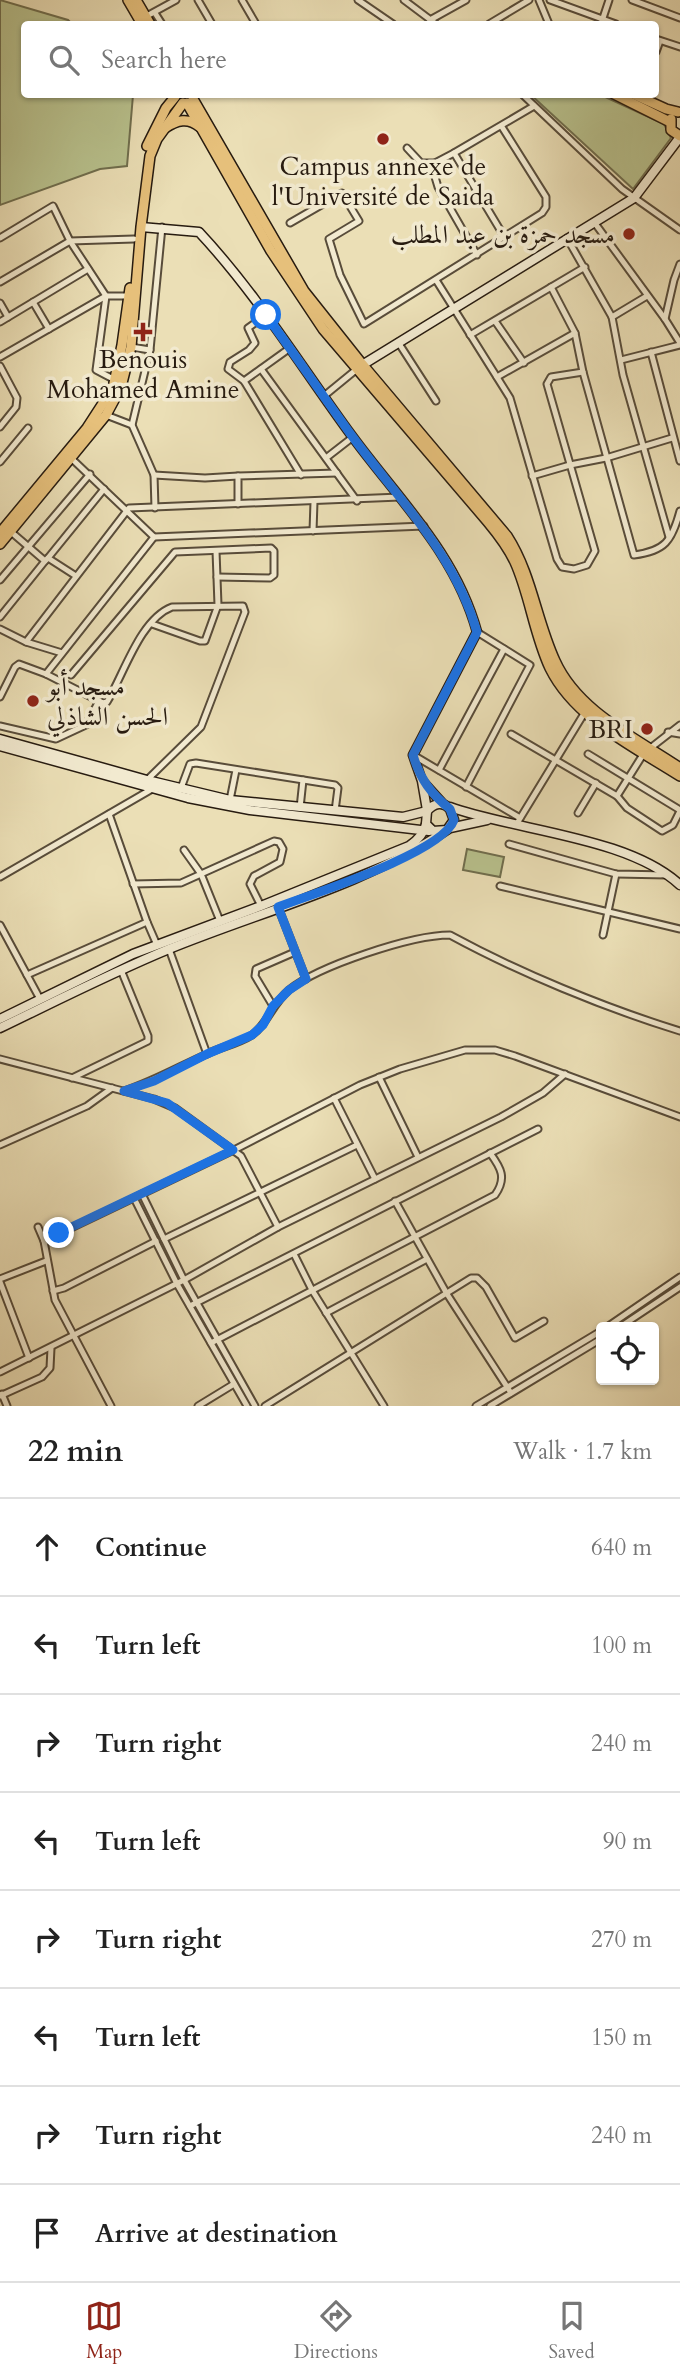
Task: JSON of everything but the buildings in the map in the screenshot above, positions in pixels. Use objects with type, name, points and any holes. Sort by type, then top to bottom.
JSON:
[{"type":"main road","points":[[128,0],[146,20]]},
{"type":"main road","points":[[136,0],[146,20]]},
{"type":"main road","points":[[0,533],[87,428],[107,398],[115,380],[129,296],[144,156],[166,108],[182,98]]},
{"type":"main road","points":[[0,544],[106,415],[121,387],[131,347],[150,156],[182,98]]},
{"type":"main road","points":[[182,98],[204,130],[290,281],[323,329],[359,366],[507,536],[525,568],[555,661],[569,684],[589,706],[680,776]]},
{"type":"main road","points":[[182,98],[304,291],[359,366],[508,549],[519,571],[551,670],[569,697],[585,712],[680,768]]},
{"type":"main road","points":[[622,98],[670,122]]},
{"type":"main road","points":[[641,98],[666,109],[679,111]]},
{"type":"main road","points":[[359,366],[634,198],[680,136],[671,130],[670,122],[679,111]]},
{"type":"main road","points":[[164,129],[174,122],[187,120],[204,130]]},
{"type":"main road","points":[[0,1019],[133,954],[409,846],[425,827],[427,810],[422,781],[413,755],[477,632],[470,607],[450,566],[424,526],[353,437],[228,263],[199,232],[141,227]]},
{"type":"main road","points":[[0,739],[230,800],[403,817],[427,810],[433,805],[445,805],[490,820],[518,822],[620,852],[653,865],[680,885]]},
{"type":"main road","points":[[0,746],[188,798],[250,810],[445,830],[490,820]]},
{"type":"main road","points":[[0,1028],[169,949],[383,868],[420,848],[445,830],[454,816],[422,781]]},
{"type":"street","points":[[146,20],[176,0]]},
{"type":"street","points":[[198,0],[210,21]]},
{"type":"street","points":[[251,0],[243,2],[255,21]]},
{"type":"street","points":[[358,0],[389,21]]},
{"type":"street","points":[[406,1],[430,20],[466,0]]},
{"type":"street","points":[[494,21],[528,0]]},
{"type":"street","points":[[539,0],[548,21]]},
{"type":"street","points":[[550,0],[600,21]]},
{"type":"street","points":[[602,21],[609,0]]},
{"type":"street","points":[[632,0],[680,18]]},
{"type":"street","points":[[659,40],[680,47]]},
{"type":"street","points":[[526,98],[622,189],[680,230]]},
{"type":"street","points":[[407,148],[421,163],[435,163],[502,127],[534,106]]},
{"type":"street","points":[[290,223],[342,193],[359,221],[329,239],[340,275],[364,324],[542,213],[546,207],[546,197],[502,127]]},
{"type":"street","points":[[454,153],[505,238]]},
{"type":"street","points":[[435,163],[438,187],[477,255]]},
{"type":"street","points":[[0,238],[52,206],[70,241],[106,296],[96,370],[115,380]]},
{"type":"street","points":[[594,222],[665,319],[680,344],[621,360]]},
{"type":"street","points":[[155,508],[154,475],[132,425],[150,351],[162,227]]},
{"type":"street","points":[[567,238],[612,317],[623,375],[669,537]]},
{"type":"street","points":[[0,282],[70,241],[134,239]]},
{"type":"street","points":[[665,319],[680,264]]},
{"type":"street","points":[[470,335],[585,267]]},
{"type":"street","points":[[0,322],[88,269]]},
{"type":"street","points":[[436,280],[510,398],[557,559],[562,567],[574,569],[587,565],[595,551],[547,384],[551,377],[583,372]]},
{"type":"street","points":[[551,287],[575,333],[583,372],[634,555],[663,547],[676,527],[680,511]]},
{"type":"street","points":[[0,357],[106,296],[129,296]]},
{"type":"street","points":[[612,317],[647,296]]},
{"type":"street","points":[[33,302],[49,329]]},
{"type":"street","points":[[0,303],[8,317]]},
{"type":"street","points":[[266,315],[248,328],[254,343],[252,348],[228,366],[244,381],[301,475]]},
{"type":"street","points":[[495,321],[524,363]]},
{"type":"street","points":[[497,377],[575,333]]},
{"type":"street","points":[[398,342],[436,401]]},
{"type":"street","points":[[131,347],[150,351]]},
{"type":"street","points":[[244,381],[290,348]]},
{"type":"street","points":[[651,352],[680,461]]},
{"type":"street","points":[[0,366],[17,398],[17,403],[0,427]]},
{"type":"street","points":[[324,396],[359,366]]},
{"type":"street","points":[[261,369],[357,500]]},
{"type":"street","points":[[0,383],[7,379]]},
{"type":"street","points":[[106,415],[132,425]]},
{"type":"street","points":[[0,462],[28,428]]},
{"type":"street","points":[[326,458],[353,437]]},
{"type":"street","points":[[532,476],[672,438]]},
{"type":"street","points":[[71,458],[154,537],[424,526]]},
{"type":"street","points":[[154,475],[205,478],[337,473]]},
{"type":"street","points":[[0,580],[90,474]]},
{"type":"street","points":[[238,476],[238,504]]},
{"type":"street","points":[[0,617],[104,489]]},
{"type":"street","points":[[26,642],[129,508],[401,497]]},
{"type":"street","points":[[313,531],[314,502]]},
{"type":"street","points":[[10,531],[46,559],[76,576]]},
{"type":"street","points":[[152,624],[203,642],[218,605],[211,535]]},
{"type":"street","points":[[46,674],[154,537]]},
{"type":"street","points":[[71,675],[174,552],[271,548],[274,551],[274,575],[270,578],[217,577]]},
{"type":"street","points":[[0,697],[19,664],[46,674],[99,701],[107,702],[134,647],[163,611],[172,607],[243,606],[245,612],[201,727],[147,780]]},
{"type":"street","points":[[0,629],[26,642],[62,653]]},
{"type":"street","points":[[466,787],[530,665],[477,632]]},
{"type":"street","points":[[439,769],[505,649]]},
{"type":"street","points":[[0,726],[56,739],[86,725],[99,701]]},
{"type":"street","points":[[413,755],[439,769],[518,822],[585,712]]},
{"type":"street","points":[[617,796],[647,750],[680,724]]},
{"type":"street","points":[[668,732],[680,734]]},
{"type":"street","points":[[511,734],[617,796],[627,808],[662,831],[673,825],[680,811],[588,754]]},
{"type":"street","points":[[181,788],[190,764],[329,784],[338,788],[335,812]]},
{"type":"street","points":[[230,800],[236,770]]},
{"type":"street","points":[[300,808],[303,780]]},
{"type":"street","points":[[578,813],[596,783]]},
{"type":"street","points":[[0,877],[153,788]]},
{"type":"street","points":[[109,814],[157,945]]},
{"type":"street","points":[[134,884],[181,883],[274,841],[284,849],[280,862],[254,876],[250,884],[261,906]]},
{"type":"street","points":[[509,844],[616,874],[670,876]]},
{"type":"street","points":[[184,850],[201,874],[220,921]]},
{"type":"street","points":[[603,935],[616,874]]},
{"type":"street","points":[[500,886],[680,929]]},
{"type":"street","points":[[278,907],[306,979]]},
{"type":"street","points":[[27,975],[147,922]]},
{"type":"street","points":[[0,925],[40,999]]},
{"type":"street","points":[[124,1091],[154,1081],[252,1035],[263,1025],[273,1006],[289,990],[306,979],[365,954],[424,936],[450,934],[544,979],[643,1020],[680,1031]]},
{"type":"street","points":[[169,949],[207,1054]]},
{"type":"street","points":[[273,1006],[255,976],[256,969],[295,952]]},
{"type":"street","points":[[72,1078],[148,1041],[121,970]]},
{"type":"street","points":[[44,1241],[379,1077],[442,1056],[481,1049],[514,1056],[680,1117]]},
{"type":"street","points":[[0,1059],[167,1103],[241,1156],[278,1227]]},
{"type":"street","points":[[0,1372],[180,1282],[278,1227],[512,1111],[542,1093],[565,1074]]},
{"type":"street","points":[[379,1077],[418,1157]]},
{"type":"street","points":[[0,1145],[88,1106],[112,1088]]},
{"type":"street","points":[[334,1098],[375,1179]]},
{"type":"street","points":[[193,1304],[538,1129]]},
{"type":"street","points":[[164,1239],[357,1145]]},
{"type":"street","points":[[214,1341],[495,1195],[503,1176],[490,1153]]},
{"type":"street","points":[[142,1194],[164,1239],[180,1282]]},
{"type":"street","points":[[134,1198],[214,1341],[255,1406]]},
{"type":"street","points":[[395,1201],[447,1294],[510,1390]]},
{"type":"street","points":[[38,1227],[44,1241],[55,1300],[109,1405]]},
{"type":"street","points":[[53,1291],[64,1288],[156,1241]]},
{"type":"street","points":[[294,1254],[312,1290],[384,1406]]},
{"type":"street","points":[[326,1313],[427,1259]]},
{"type":"street","points":[[29,1358],[0,1281],[46,1261]]},
{"type":"street","points":[[615,1322],[680,1277]]},
{"type":"street","points":[[265,1406],[465,1281],[477,1278],[485,1287],[515,1338],[544,1321]]},
{"type":"street","points":[[628,1322],[680,1287]]},
{"type":"street","points":[[641,1306],[645,1312]]},
{"type":"street","points":[[476,1406],[510,1390],[596,1337]]},
{"type":"street","points":[[214,1341],[247,1406]]},
{"type":"street","points":[[7,1406],[1,1395],[42,1377],[50,1368],[51,1348]]},
{"type":"street","points":[[198,1406],[234,1384]]},
{"type":"street","points":[[490,1406],[510,1390]]},
{"type":"green space","points":[[0,0],[69,21],[21,21],[21,98],[133,98],[127,166],[100,169],[0,205]]},
{"type":"green space","points":[[534,98],[608,98],[664,124],[671,138],[633,189]]},
{"type":"green space","points":[[467,849],[504,857],[500,877],[463,870]]},
{"type":"place","name":"Campus annexe de l'Université de Saida","points":[[383,139]]},
{"type":"place","name":"مسجد حمزة بن عبد المطلب","points":[[629,234]]},
{"type":"place","name":"Benouis Mohamed Amine","points":[[143,332]]},
{"type":"place","name":"مسجد أبو الحسن الشاذلي","points":[[33,701]]},
{"type":"place","name":"BRI","points":[[647,729]]},
{"type":"route","points":[[59,1233],[233,1150],[167,1103],[124,1091],[154,1081],[252,1035],[263,1025],[273,1006],[289,990],[306,979],[278,907],[383,868],[450,828],[454,820],[453,812],[422,781],[413,755],[477,632],[470,607],[450,566],[424,526],[353,437],[266,315]]}]
